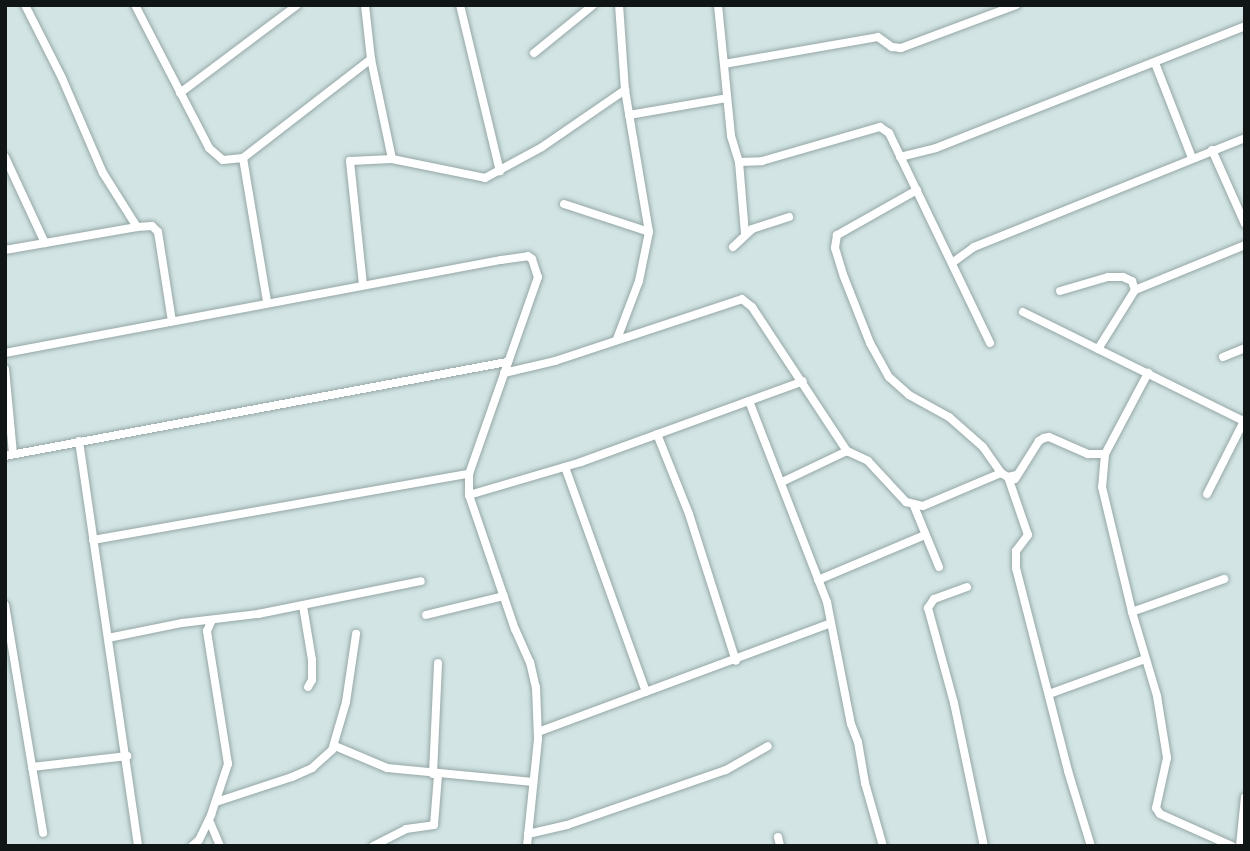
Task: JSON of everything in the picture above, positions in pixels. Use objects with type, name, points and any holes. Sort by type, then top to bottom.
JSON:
[{"type":"street","points":[[25,5],[62,78],[103,173],[136,227]]},
{"type":"street","points":[[135,5],[213,154],[223,160],[243,158],[371,59]]},
{"type":"street","points":[[365,5],[371,59],[392,159]]},
{"type":"street","points":[[460,5],[500,171]]},
{"type":"street","points":[[534,54],[593,5]]},
{"type":"street","points":[[617,339],[639,281],[649,232],[625,90],[619,5]]},
{"type":"street","points":[[718,5],[731,136],[739,162],[745,234]]},
{"type":"street","points":[[724,64],[878,37],[892,47],[901,48],[1014,6]]},
{"type":"street","points":[[180,93],[293,7]]},
{"type":"street","points":[[900,157],[936,148],[1245,26]]},
{"type":"street","points":[[1155,63],[1192,158]]},
{"type":"street","points":[[363,285],[349,165],[356,158],[392,159],[485,178],[542,147],[625,90]]},
{"type":"street","points":[[629,115],[727,98]]},
{"type":"street","points":[[739,162],[762,161],[880,127],[889,133],[990,344]]},
{"type":"street","points":[[952,263],[974,247],[1245,138]]},
{"type":"street","points":[[1212,150],[1245,224]]},
{"type":"street","points":[[5,157],[46,243]]},
{"type":"street","points":[[243,158],[267,302]]},
{"type":"street","points":[[916,190],[842,231],[836,239],[835,248],[870,342],[889,377],[909,395],[949,417],[983,447],[1009,477],[1028,536],[1016,551],[1016,568],[1091,846]]},
{"type":"street","points":[[565,204],[649,232]]},
{"type":"street","points":[[733,247],[745,234],[789,217]]},
{"type":"street","points":[[5,250],[152,226],[158,232],[172,321]]},
{"type":"street","points":[[1098,349],[1135,290],[1245,245]]},
{"type":"street","points":[[5,353],[267,302],[528,256],[532,259],[538,277],[469,474],[469,495],[530,662],[536,687],[538,732],[527,846]]},
{"type":"street","points":[[1060,291],[1108,278],[1123,277],[1132,281],[1135,290]]},
{"type":"street","points":[[504,373],[555,361],[742,299],[752,307],[847,451],[868,461],[906,502],[914,506],[923,506],[1009,477],[1039,440],[1044,438],[1049,437],[1088,454],[1105,454]]},
{"type":"street","points":[[1023,312],[1244,420],[1207,494]]},
{"type":"street","points":[[1223,357],[1245,348]]},
{"type":"street","points":[[5,369],[9,455],[507,362]]},
{"type":"street","points":[[1148,373],[1105,454],[1102,487],[1132,612],[1157,696],[1167,758],[1157,812],[1232,846]]},
{"type":"street","points":[[469,495],[565,467],[803,381]]},
{"type":"street","points":[[749,401],[827,602],[829,624],[865,783],[883,846]]},
{"type":"street","points":[[657,434],[689,514],[736,661]]},
{"type":"street","points":[[79,441],[138,846]]},
{"type":"street","points":[[782,482],[847,451]]},
{"type":"street","points":[[565,467],[646,692]]},
{"type":"street","points":[[93,540],[469,474]]},
{"type":"street","points":[[914,506],[939,567]]},
{"type":"street","points":[[818,580],[925,535]]},
{"type":"street","points":[[1132,612],[1224,579]]},
{"type":"street","points":[[108,638],[198,621],[303,606],[421,581]]},
{"type":"street","points":[[967,587],[934,599],[928,608],[954,703],[984,846]]},
{"type":"street","points":[[426,615],[504,596]]},
{"type":"street","points":[[5,605],[8,645],[43,833]]},
{"type":"street","points":[[303,606],[312,660],[312,680],[308,687]]},
{"type":"street","points":[[207,631],[212,620]]},
{"type":"street","points":[[192,846],[199,840],[209,820],[228,765],[228,749],[207,631],[198,621]]},
{"type":"street","points":[[538,732],[736,661],[829,624]]},
{"type":"street","points":[[216,802],[312,768],[335,746],[356,634]]},
{"type":"street","points":[[1049,694],[1145,659]]},
{"type":"street","points":[[373,846],[406,829],[434,825],[438,663]]},
{"type":"street","points":[[335,746],[387,768],[533,782]]},
{"type":"street","points":[[528,834],[566,825],[726,771],[768,746]]},
{"type":"street","points":[[32,767],[127,756]]},
{"type":"street","points":[[1240,846],[1245,797]]},
{"type":"street","points":[[209,820],[220,846]]}]
